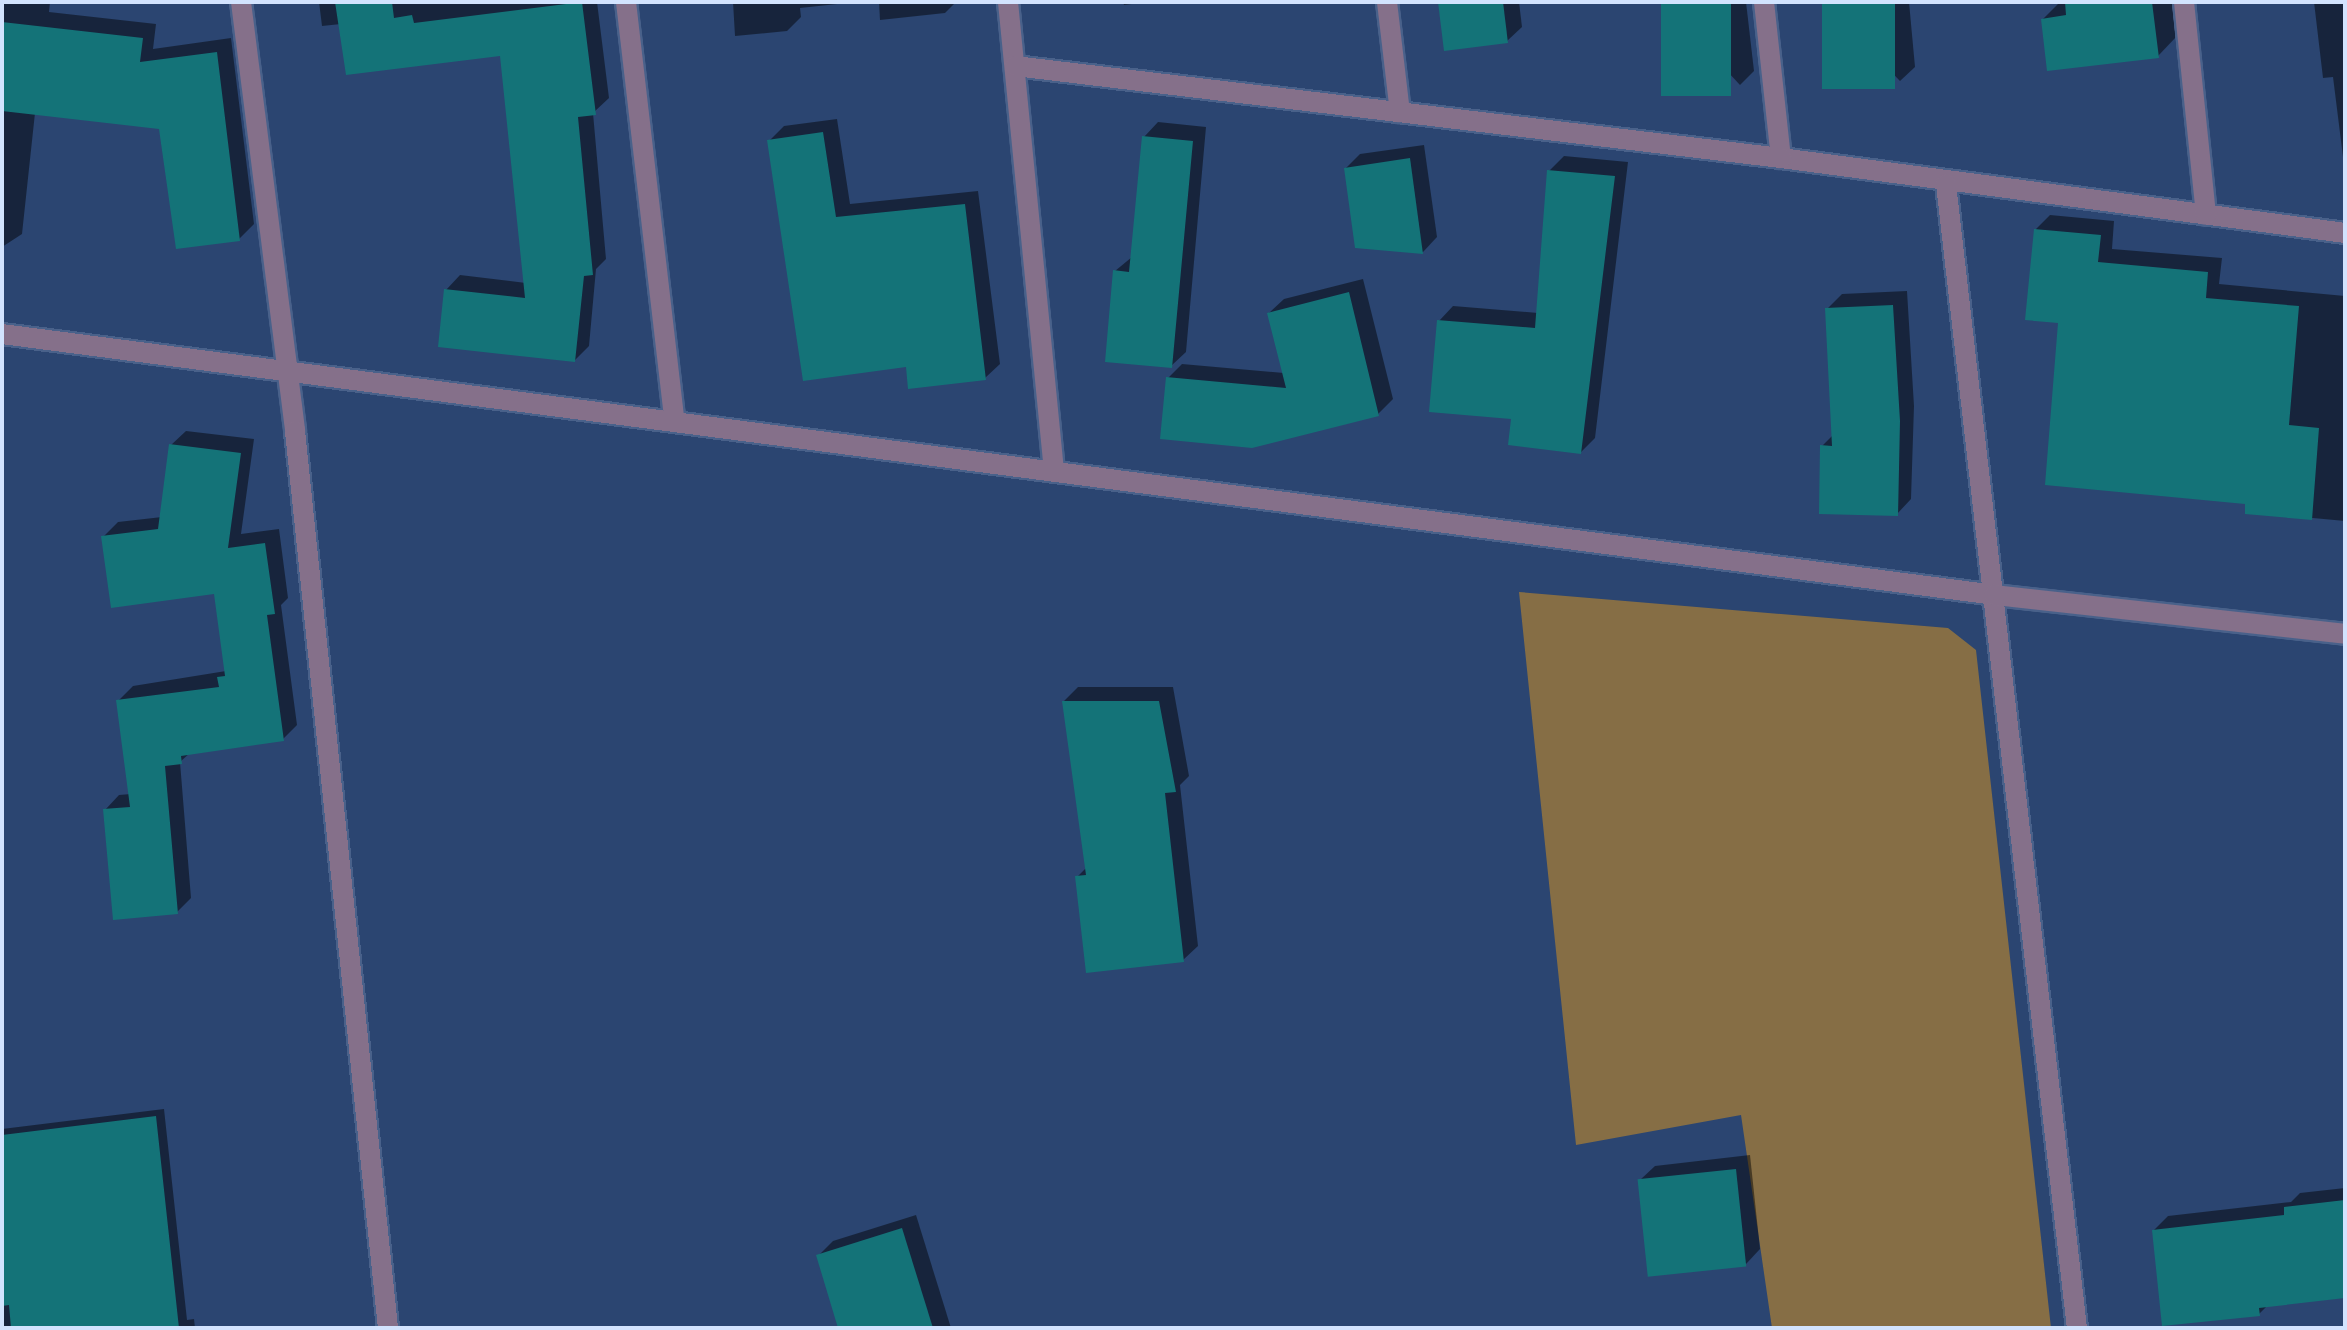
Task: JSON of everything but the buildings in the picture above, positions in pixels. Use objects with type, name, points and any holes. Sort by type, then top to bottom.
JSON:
[{"type":"street","points":[[241,2],[285,372],[388,1328]]},
{"type":"street","points":[[626,2],[674,418]]},
{"type":"street","points":[[1008,2],[1054,468]]},
{"type":"street","points":[[1387,2],[1400,112]]},
{"type":"street","points":[[1764,2],[1781,158]]},
{"type":"street","points":[[2184,2],[2206,215]]},
{"type":"street","points":[[1015,66],[1781,158],[1946,184],[2345,233]]},
{"type":"street","points":[[1946,184],[2077,1328]]},
{"type":"street","points":[[2,334],[285,372],[674,418],[966,461],[1054,468],[1994,595],[2345,634]]},
{"type":"shaded area","points":[[1519,592],[1948,628],[1976,650],[2051,1328],[1772,1328],[1741,1115],[1576,1145]]}]
